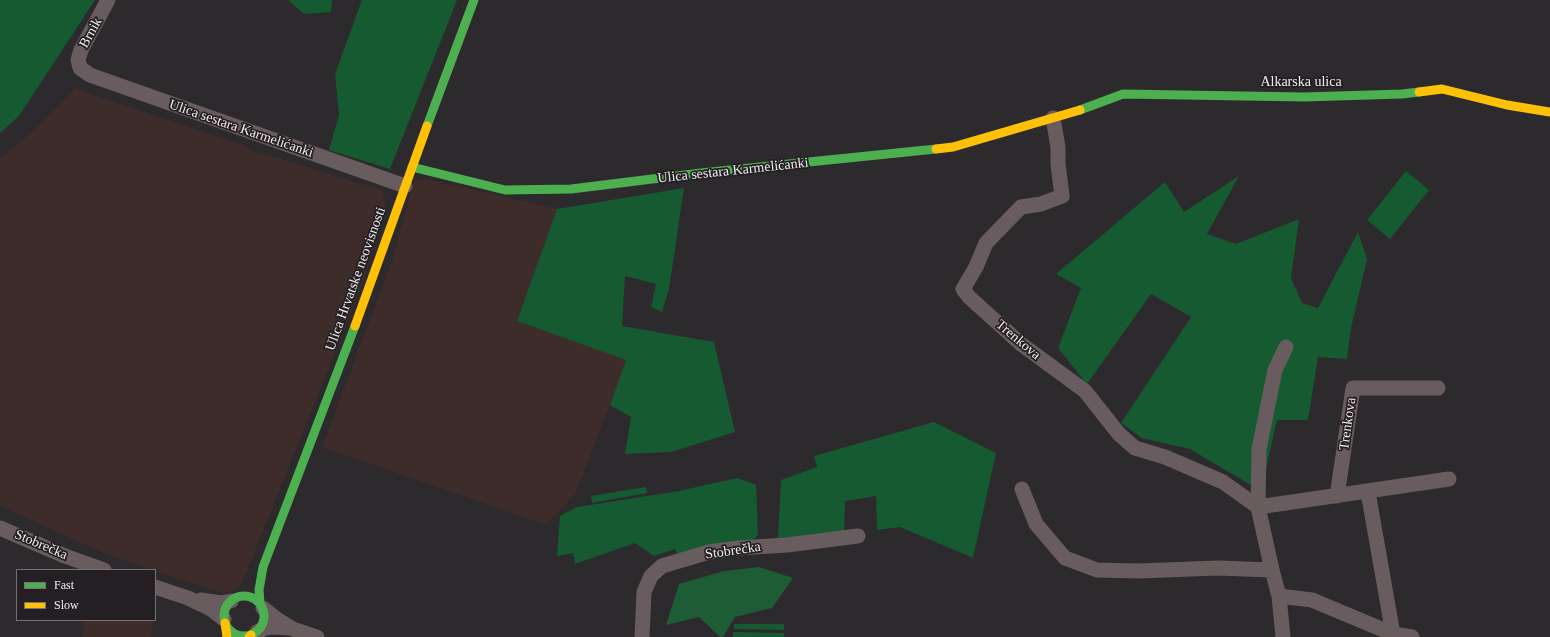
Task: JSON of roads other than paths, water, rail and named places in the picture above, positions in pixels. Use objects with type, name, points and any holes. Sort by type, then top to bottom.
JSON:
[{"type":"main road","name":"Ulica Hrvatske neovisnosti","points":[[261,605],[259,590],[263,567],[342,361],[412,166],[474,0]]},
{"type":"main road","name":"Alkarska ulica","points":[[1053,118],[1122,94],[1304,97],[1402,94],[1442,89],[1507,105],[1550,112]]},
{"type":"main road","name":"Ulica sestara Karmelićanki","points":[[412,166],[505,190],[570,189],[701,173],[953,147],[1053,118]]},
{"type":"main road","name":"Ulica Hrvatske neovisnosti","points":[[233,599],[250,586],[263,567]]},
{"type":"main road","points":[[225,621],[233,633],[239,635],[252,634],[261,627],[264,620],[264,614],[261,605],[249,596],[242,596],[233,599],[226,606],[225,621],[227,637]]},
{"type":"street","name":"Brnik","points":[[80,68],[78,60],[81,50],[108,0]]},
{"type":"street","name":"Ulica sestara Karmelićanki","points":[[80,68],[90,75],[405,186]]},
{"type":"street","name":"Trenkova","points":[[1053,118],[1058,147],[1058,164],[1062,196],[1041,204],[1021,207],[986,243],[976,267],[963,289],[968,297],[1021,344],[1085,391],[1119,434],[1135,448],[1165,457],[1222,482],[1258,507]]},
{"type":"street","points":[[1279,637],[1279,596],[1258,507],[1259,449],[1275,370],[1286,348]]},
{"type":"street","name":"Trenkova","points":[[1337,496],[1353,388],[1438,388]]},
{"type":"street","points":[[1258,507],[1449,479]]},
{"type":"street","points":[[1022,489],[1036,524],[1064,558],[1097,570],[1139,571],[1218,568],[1272,570]]},
{"type":"street","points":[[1368,492],[1393,634]]},
{"type":"street","name":"Stobrečka","points":[[0,528],[65,556],[101,569]]},
{"type":"street","name":"Stobrečka","points":[[642,637],[644,592],[651,576],[662,566],[709,552],[738,548],[787,545],[858,536]]},
{"type":"street","points":[[156,587],[188,598],[211,609],[225,621]]},
{"type":"street","points":[[1279,596],[1312,600],[1393,634],[1412,637]]},
{"type":"street","points":[[188,598],[221,603],[233,599]]},
{"type":"street","points":[[261,605],[278,620],[294,629],[317,637]]},
{"type":"street","points":[[252,634],[265,628],[273,627],[294,629]]}]
